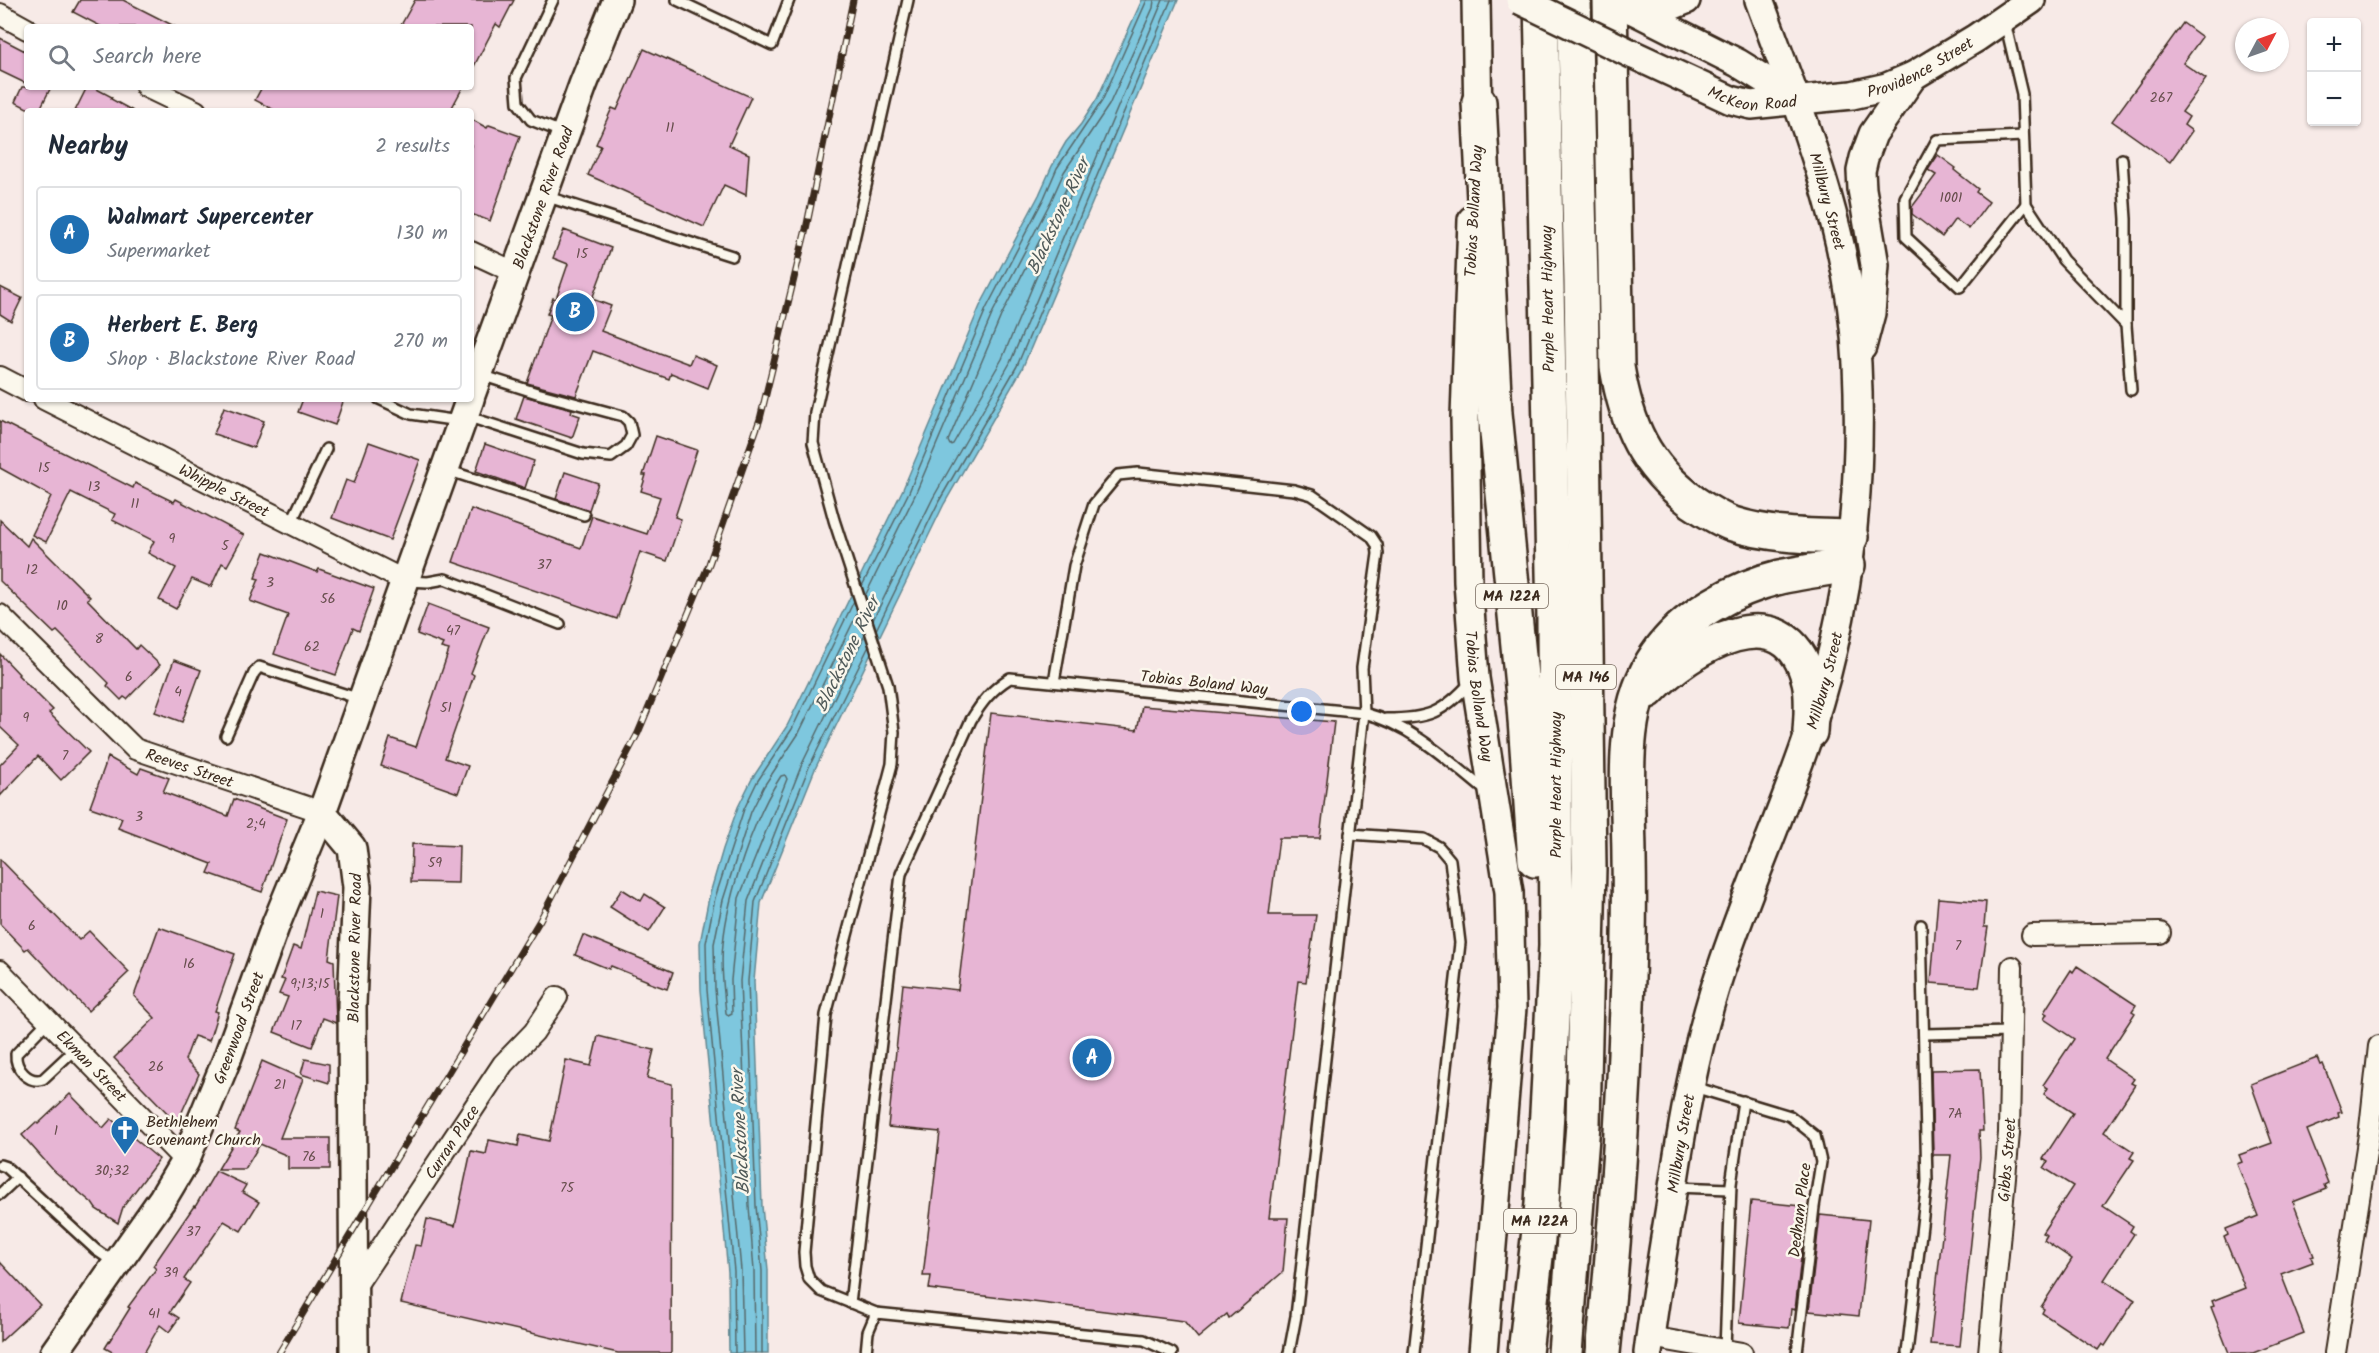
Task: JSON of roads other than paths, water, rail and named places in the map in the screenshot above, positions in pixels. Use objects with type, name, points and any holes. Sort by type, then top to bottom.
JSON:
[{"type":"highway","name":"Purple Heart Highway","points":[[1525,1353],[1542,1203],[1556,946],[1554,620],[1541,0]]},
{"type":"highway","name":"Purple Heart Highway","points":[[1565,1353],[1583,1124],[1589,867],[1581,282],[1574,0]]},
{"type":"highway","points":[[1618,3],[1617,367],[1622,398],[1631,427],[1650,459],[1671,486],[1731,524],[1850,551]]},
{"type":"highway","name":"MA 122A","points":[[1479,102],[1495,413],[1524,706],[1550,1089]]},
{"type":"highway","points":[[1603,1353],[1618,1172],[1627,1018],[1630,928],[1629,770],[1630,731],[1634,705],[1648,668],[1657,654],[1684,625],[1731,595],[1850,551]]},
{"type":"highway","points":[[1634,705],[1664,675],[1701,648],[1739,634],[1768,633],[1780,637],[1793,648],[1804,665],[1812,703],[1810,732]]},
{"type":"main road","name":"Blackstone River Road","points":[[474,387],[542,195],[617,0]]},
{"type":"main road","name":"Tobias Bolland Way","points":[[1476,0],[1479,102],[1469,293],[1464,458],[1467,560],[1475,678],[1509,892],[1512,1008],[1483,1353]]},
{"type":"main road","name":"McKeon Road","points":[[1520,0],[1731,100],[1751,105],[1796,99]]},
{"type":"main road","points":[[1618,3],[1664,9],[1686,0]]},
{"type":"main road","name":"Millbury Street","points":[[1649,1345],[1690,1086],[1703,1031],[1724,960],[1810,732],[1837,632],[1850,551],[1858,454],[1857,363],[1847,280],[1836,226],[1817,157],[1759,0]]},
{"type":"main road","name":"Providence Street","points":[[1796,99],[1858,94],[1887,87],[1913,76],[2005,19],[2031,0]]},
{"type":"main road","name":"McKeon Road","points":[[1618,3],[1738,63],[1796,99]]},
{"type":"main road","points":[[1857,363],[1871,313],[1875,265],[1861,171],[1874,134],[1913,76]]},
{"type":"main road","name":"Blackstone River Road","points":[[354,1353],[352,1004],[357,887],[352,848],[322,812],[469,402]]},
{"type":"main road","name":"Greenwood Street","points":[[54,1353],[163,1198],[185,1161],[276,924],[322,812]]},
{"type":"street","points":[[0,14],[24,27]]},
{"type":"street","points":[[152,90],[190,108]]},
{"type":"street","points":[[474,253],[514,272]]},
{"type":"street","points":[[0,377],[24,389]]},
{"type":"street","name":"Whipple Street","points":[[50,402],[405,581]]},
{"type":"street","name":"Reeves Street","points":[[0,615],[135,748],[322,812]]},
{"type":"street","points":[[2032,935],[2160,933]]},
{"type":"street","name":"Gibbs Street","points":[[1989,1353],[2009,1133],[2012,967]]},
{"type":"street","name":"Ekman Street","points":[[0,971],[185,1161]]},
{"type":"street","name":"Curran Place","points":[[353,1290],[503,1064],[534,1032],[557,997]]},
{"type":"street","points":[[2335,1353],[2370,1128],[2379,1046]]},
{"type":"street","points":[[1649,1345],[1733,1352]]},
{"type":"lane","points":[[553,0],[516,78],[518,103],[531,120],[565,134]]},
{"type":"lane","points":[[677,0],[772,45],[789,0]]},
{"type":"lane","points":[[908,0],[815,412],[813,443],[834,520],[888,686],[893,718],[894,747],[892,764],[826,1015],[804,1252],[805,1266],[809,1279],[821,1291],[876,1313],[1144,1340],[1172,1353]]},
{"type":"lane","points":[[2005,19],[2022,94],[2026,204],[2063,260],[2126,325]]},
{"type":"lane","points":[[2023,136],[1937,140],[1905,198],[1906,237],[1960,287],[2026,204]]},
{"type":"lane","points":[[2122,159],[2126,219],[2126,325],[2131,390]]},
{"type":"lane","points":[[542,195],[732,256]]},
{"type":"lane","points":[[471,402],[592,455],[611,457],[626,446],[632,435],[629,422],[623,416],[537,393],[474,400]]},
{"type":"lane","points":[[385,402],[411,414],[465,402]]},
{"type":"lane","points":[[291,523],[326,449]]},
{"type":"lane","points":[[445,469],[584,515]]},
{"type":"lane","points":[[1054,682],[1074,566],[1095,504],[1118,475],[1138,473],[1294,490],[1312,495],[1371,536],[1377,545],[1378,554],[1362,668],[1364,713],[1297,1306],[1289,1353]]},
{"type":"lane","points":[[405,581],[428,582],[446,579],[560,624]]},
{"type":"lane","points":[[226,736],[254,673],[259,667],[363,700]]},
{"type":"lane","name":"Tobias Boland Way","points":[[850,1303],[901,874],[971,720],[984,700],[997,686],[1010,678],[1364,713],[1386,719],[1416,737],[1494,798]]},
{"type":"lane","name":"Tobias Boland Way","points":[[1386,719],[1416,718],[1437,712],[1457,698],[1475,678]]},
{"type":"lane","points":[[1350,834],[1424,839],[1438,847],[1450,860],[1460,943],[1414,1353]]},
{"type":"lane","points":[[1907,1353],[1927,1182],[1921,925]]},
{"type":"lane","points":[[48,1021],[16,1054],[19,1068],[29,1079],[36,1081],[43,1079],[75,1048]]},
{"type":"lane","points":[[1924,1034],[2011,1032]]},
{"type":"lane","name":"Dedham Place","points":[[1690,1086],[1790,1116],[1815,1136],[1821,1162],[1797,1353]]},
{"type":"lane","points":[[1733,1352],[1730,1189],[1743,1101]]},
{"type":"lane","points":[[0,1165],[18,1177],[96,1250],[117,1264]]},
{"type":"lane","points":[[0,1194],[18,1177]]},
{"type":"lane","points":[[1673,1187],[1730,1189]]},
{"type":"lane","points":[[866,1353],[868,1332],[876,1313]]},
{"type":"water","name":"Blackstone River","points":[[1142,0],[1178,0],[1022,369],[944,504],[815,769],[761,903],[754,981],[762,1206],[768,1270],[768,1353],[729,1353],[728,1272],[701,990],[700,943],[709,897],[723,849],[738,807],[752,779],[787,726],[903,489],[980,306],[1052,166],[1097,99]]},
{"type":"railway","points":[[279,1353],[540,920],[638,733],[709,564],[760,419],[806,229],[853,0]]},
{"type":"place","name":"Herbert E. Berg","points":[[575,312]]},
{"type":"place","name":"Walmart Supercenter","points":[[1092,1058]]},
{"type":"place","name":"Bethlehem Covenant Church","points":[[125,1156]]}]
